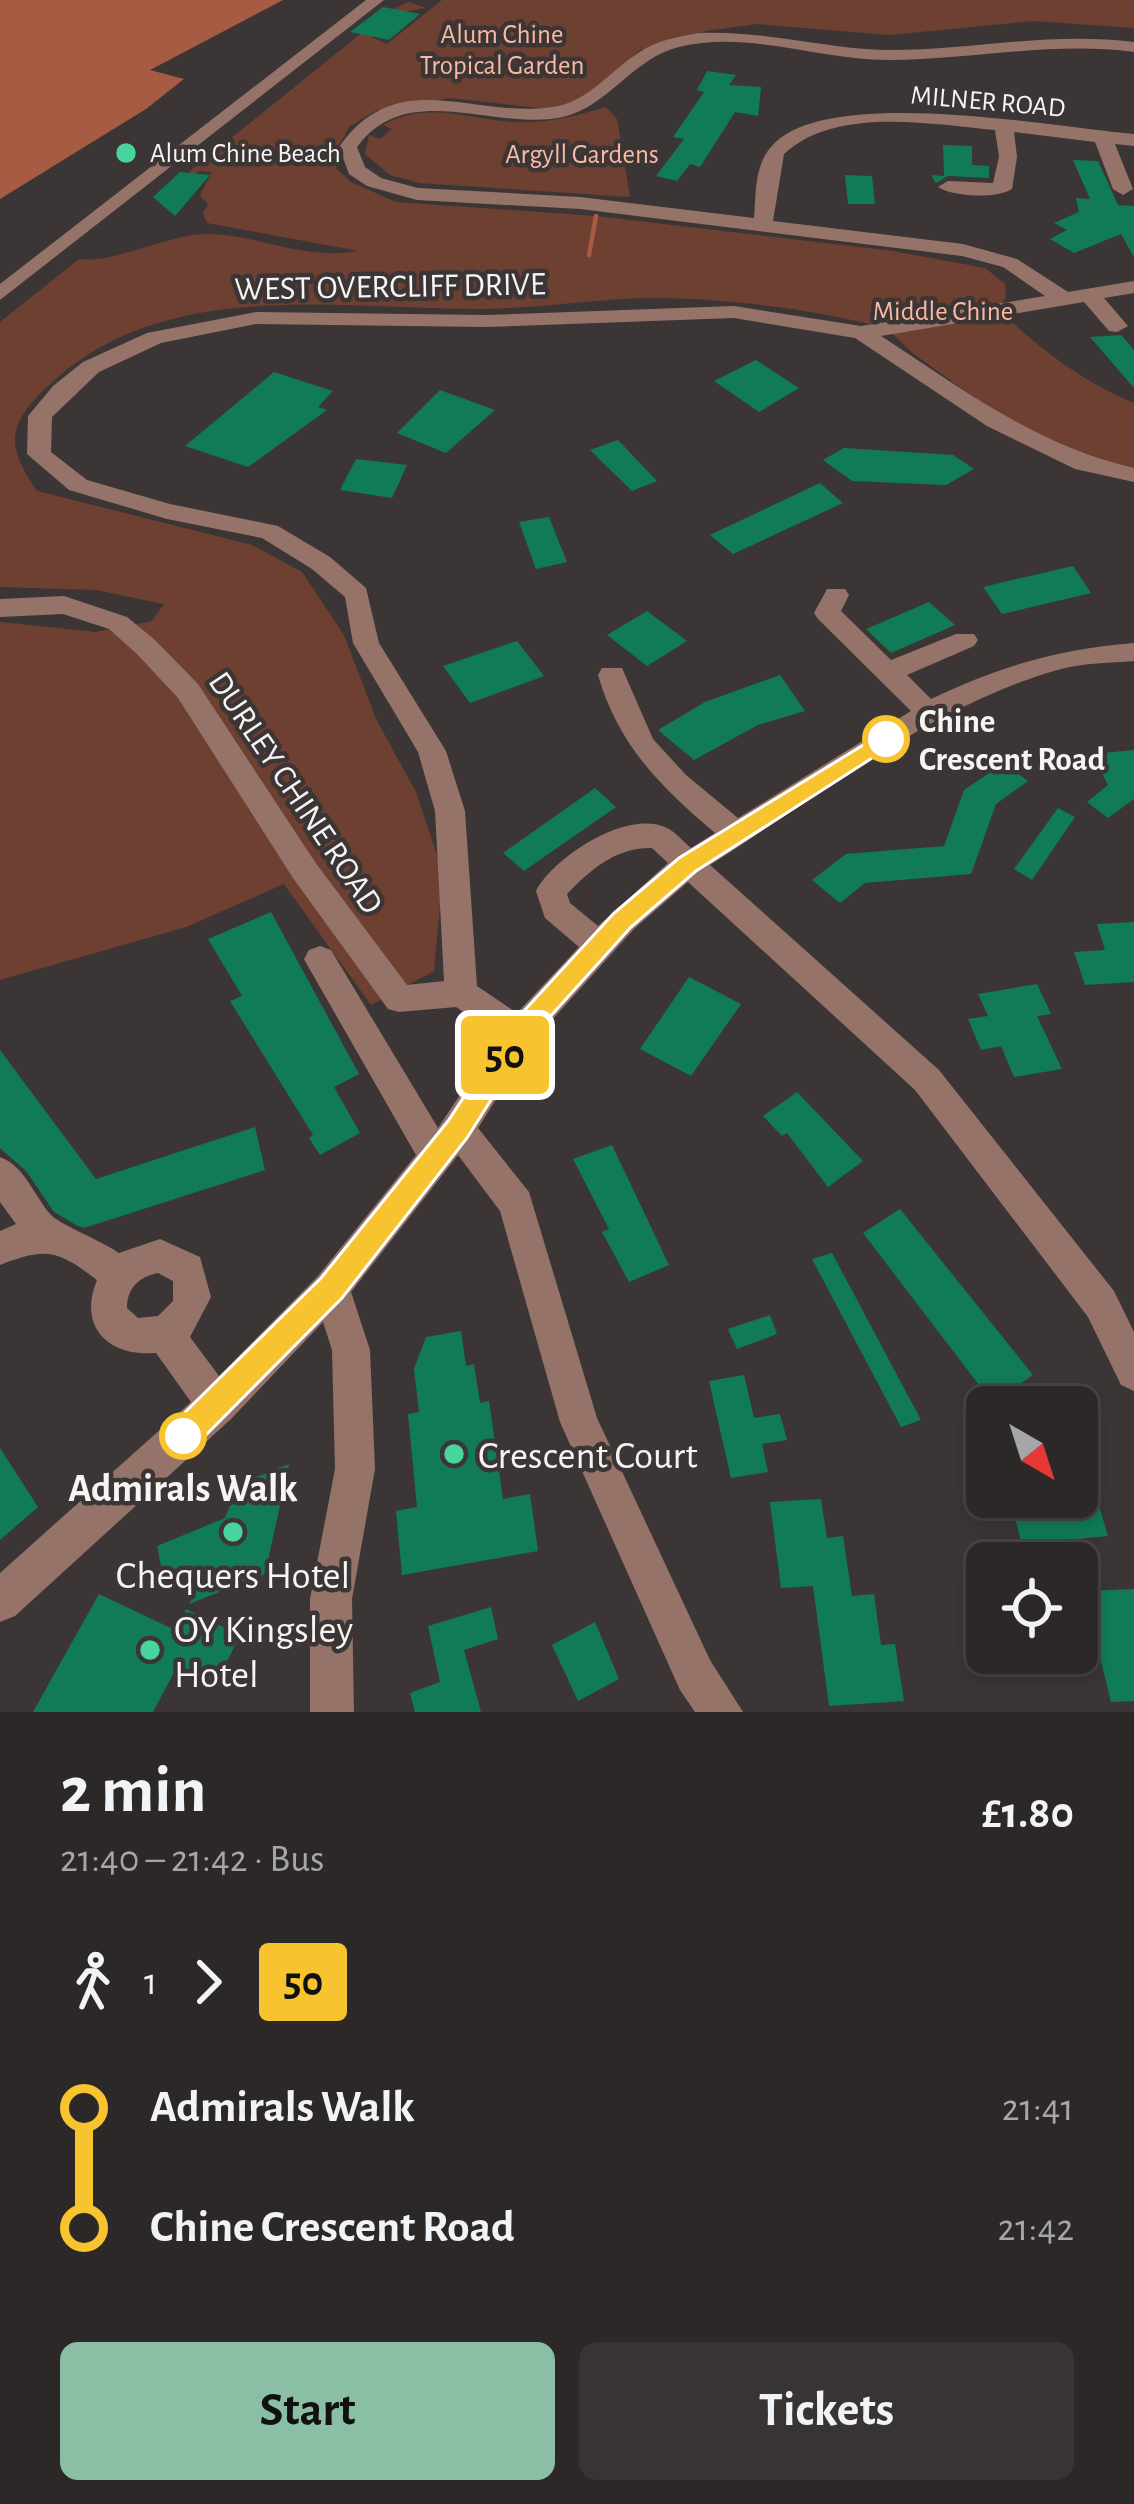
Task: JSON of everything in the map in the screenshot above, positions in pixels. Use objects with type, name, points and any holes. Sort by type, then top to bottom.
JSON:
[{"type":"street","points":[[0,294],[376,0]]},
{"type":"street","points":[[1062,297],[1010,263],[963,250],[580,203],[394,189],[356,170],[348,147],[365,124],[405,107],[454,105],[515,116],[581,106],[606,90],[631,62],[691,39],[746,38],[888,56],[1030,41],[1134,47]]},
{"type":"street","name":"MILNER ROAD","points":[[764,225],[771,163],[783,144],[850,122],[992,123],[1134,140]]},
{"type":"street","points":[[987,151],[992,123]]},
{"type":"street","points":[[948,188],[1002,189],[1007,157],[992,123]]},
{"type":"street","points":[[1103,138],[1123,189]]},
{"type":"street","points":[[412,178],[614,186]]},
{"type":"street","name":"WEST OVERCLIFF DRIVE","points":[[461,993],[450,812],[433,751],[366,643],[357,594],[321,563],[269,532],[166,512],[78,484],[39,454],[40,416],[61,391],[120,351],[155,338],[256,318],[486,320],[734,312],[861,333],[1134,287]]},
{"type":"street","points":[[1087,292],[1117,326]]},
{"type":"street","name":"WEST OVERCLIFF DRIVE","points":[[861,333],[995,422],[1083,464],[1134,475]]},
{"type":"street","points":[[836,595],[827,613],[929,713]]},
{"type":"street","name":"DURLEY CHINE ROAD","points":[[0,608],[64,605],[118,623],[188,691],[316,887],[399,999],[461,993]]},
{"type":"street","points":[[886,673],[965,640]]},
{"type":"street","points":[[0,1601],[218,1405],[332,1288],[447,1143],[520,1033],[599,946],[688,865],[929,713],[999,679],[1065,658],[1134,652]]},
{"type":"street","points":[[612,675],[620,712],[635,740],[658,768],[736,832]]},
{"type":"street","points":[[599,946],[556,909],[551,891],[574,866],[638,833],[659,837],[927,1080],[1101,1304],[1134,1372]]},
{"type":"street","points":[[320,959],[447,1143],[516,1204],[579,1422],[695,1675],[721,1712]]},
{"type":"street","points":[[461,993],[520,1033]]},
{"type":"street","points":[[0,1172],[44,1234]]},
{"type":"street","points":[[0,1248],[27,1234],[44,1234],[88,1252],[119,1275]]},
{"type":"street","points":[[149,1257],[171,1258],[188,1269],[195,1288],[190,1309],[165,1334],[130,1337],[114,1325],[108,1295],[119,1275],[149,1257]]},
{"type":"street","points":[[332,1288],[351,1350],[355,1469],[331,1599],[332,1712]]},
{"type":"street","points":[[165,1334],[218,1405]]},
{"type":"green space","points":[[442,0],[1134,0],[1134,28],[1034,21],[890,35],[757,24],[706,31],[640,50],[581,100],[548,109],[450,98],[377,110],[349,127],[334,155],[337,169],[351,182],[396,202],[596,216],[893,251],[985,268],[1005,284],[1006,297],[998,309],[1014,324],[1078,374],[1134,403],[1134,468],[1076,453],[1020,426],[881,327],[791,309],[649,298],[486,309],[312,304],[196,314],[141,329],[90,353],[31,403],[17,427],[20,462],[37,491],[252,545],[302,572],[344,635],[376,719],[416,792],[443,873],[434,971],[371,1005],[284,884],[186,927],[0,980],[0,622],[96,632],[152,621],[164,604],[96,590],[0,587],[0,322],[79,259],[107,258],[190,235],[224,235],[316,252],[359,251],[207,223],[203,213],[208,205],[200,195],[212,172],[199,171],[189,181],[179,180],[389,11],[409,2],[426,8],[402,12],[371,37],[387,44]]},
{"type":"green space","name":"Argyll Gardens","points":[[606,107],[617,119],[630,197],[419,183],[390,175],[365,154],[369,135],[380,139],[392,129],[383,125],[416,114],[525,122]]},
{"type":"shaded area","points":[[0,0],[283,0],[150,70],[184,79],[146,109],[0,199]]},
{"type":"building","points":[[383,7],[420,14],[389,40],[350,32]]},
{"type":"building","points":[[707,71],[736,75],[729,85],[761,87],[758,116],[735,112],[700,167],[690,164],[677,181],[656,176],[684,139],[673,137],[704,92],[697,90]]},
{"type":"building","points":[[943,145],[972,146],[972,165],[989,166],[989,178],[948,176],[936,183],[931,175],[944,176]]},
{"type":"building","points":[[1073,160],[1098,161],[1118,205],[1134,206],[1134,257],[1121,234],[1074,253],[1050,239],[1067,230],[1054,223],[1079,212],[1076,198],[1090,199]]},
{"type":"building","points":[[180,172],[210,175],[175,216],[153,197]]},
{"type":"building","points":[[845,175],[872,176],[875,204],[848,204]]},
{"type":"building","points":[[1121,335],[1134,350],[1134,388],[1090,337]]},
{"type":"building","points":[[756,360],[799,388],[759,412],[714,381]]},
{"type":"building","points":[[274,372],[333,391],[318,407],[327,410],[248,467],[185,446]]},
{"type":"building","points":[[440,390],[495,410],[446,453],[397,433]]},
{"type":"building","points":[[618,440],[657,481],[632,491],[590,450]]},
{"type":"building","points":[[844,448],[953,455],[974,469],[946,485],[852,481],[823,460]]},
{"type":"building","points":[[356,459],[407,465],[392,498],[340,490]]},
{"type":"building","points":[[820,483],[843,503],[733,554],[710,535]]},
{"type":"building","points":[[549,517],[567,562],[536,569],[519,522]]},
{"type":"building","points":[[1073,566],[1091,593],[1002,614],[983,587]]},
{"type":"building","points":[[929,602],[955,625],[891,653],[866,629]]},
{"type":"building","points":[[647,611],[687,641],[647,666],[607,635]]},
{"type":"building","points":[[517,641],[544,676],[470,703],[443,666]]},
{"type":"building","points":[[780,675],[805,711],[758,725],[694,760],[658,730],[705,702]]},
{"type":"building","points":[[1134,750],[1134,799],[1108,818],[1087,802],[1108,785],[1092,754]]},
{"type":"building","points":[[1004,763],[1028,781],[996,804],[971,874],[865,883],[840,903],[812,880],[846,854],[944,846],[964,790]]},
{"type":"building","points":[[595,788],[616,807],[524,871],[503,853]]},
{"type":"building","points":[[1058,808],[1075,817],[1032,880],[1014,869]]},
{"type":"building","points":[[271,912],[359,1074],[334,1087],[360,1133],[320,1155],[309,1138],[313,1135],[230,1001],[242,996],[208,939]]},
{"type":"building","points":[[1134,922],[1134,982],[1085,985],[1074,952],[1105,950],[1097,924]]},
{"type":"building","points":[[689,977],[741,1004],[691,1076],[640,1049]]},
{"type":"building","points":[[1037,984],[1051,1014],[1037,1016],[1062,1069],[1014,1077],[1001,1046],[981,1050],[968,1019],[988,1016],[978,994]]},
{"type":"building","points":[[0,1050],[96,1179],[255,1127],[265,1170],[84,1228],[76,1225],[54,1212],[26,1171],[0,1148]]},
{"type":"building","points":[[797,1092],[863,1161],[828,1187],[787,1133],[782,1136],[763,1116]]},
{"type":"building","points":[[612,1145],[669,1265],[629,1282],[602,1232],[609,1229],[573,1159]]},
{"type":"building","points":[[900,1209],[1033,1375],[1016,1386],[980,1386],[863,1233]]},
{"type":"building","points":[[832,1253],[921,1420],[901,1427],[812,1259]]},
{"type":"building","points":[[770,1315],[777,1334],[737,1349],[728,1329]]},
{"type":"building","name":"Crescent Court","points":[[461,1331],[466,1366],[474,1364],[480,1403],[489,1401],[503,1499],[530,1494],[538,1551],[402,1575],[396,1511],[417,1507],[408,1414],[419,1412],[414,1369],[426,1337]]},
{"type":"building","points":[[744,1375],[754,1418],[780,1414],[787,1440],[762,1444],[768,1472],[731,1478],[709,1381]]},
{"type":"building","points":[[0,1448],[38,1507],[0,1540]]},
{"type":"building","name":"Chequers Hotel","points":[[289,1464],[265,1574],[189,1604],[205,1575],[165,1586],[157,1546],[225,1518],[239,1484]]},
{"type":"building","points":[[821,1499],[827,1538],[843,1536],[852,1596],[874,1594],[881,1645],[895,1644],[904,1701],[829,1706],[813,1586],[781,1588],[770,1502]]},
{"type":"building","points":[[1098,1503],[1108,1536],[1044,1542],[1021,1542],[1015,1518],[1098,1518]]},
{"type":"building","points":[[1134,1589],[1134,1701],[1111,1702],[1098,1649],[1098,1590]]},
{"type":"building","name":"OY Kingsley Hotel","points":[[99,1594],[175,1630],[186,1609],[240,1635],[216,1684],[178,1665],[153,1712],[33,1712]]},
{"type":"building","points":[[491,1607],[498,1639],[464,1650],[481,1712],[415,1712],[410,1693],[440,1682],[428,1626]]},
{"type":"building","points":[[595,1622],[619,1679],[578,1701],[552,1645]]},
{"type":"waterway","points":[[589,255],[596,216]]},
{"type":"bus line","name":"50","points":[[183,1436],[332,1288],[458,1130],[520,1033],[623,920],[688,865],[886,739]]},
{"type":"place","name":"Alum Chine Beach","points":[[126,153]]},
{"type":"place","name":"Chine Crescent Road","points":[[886,739]]},
{"type":"place","name":"Admirals Walk","points":[[183,1436]]},
{"type":"place","name":"Crescent Court","points":[[454,1454]]},
{"type":"place","name":"Chequers Hotel","points":[[233,1532]]},
{"type":"place","name":"OY Kingsley Hotel","points":[[150,1650]]},
{"type":"park label","name":"Alum Chine Tropical Garden","points":[[502,50]]},
{"type":"park label","name":"Middle Chine","points":[[943,311]]}]
